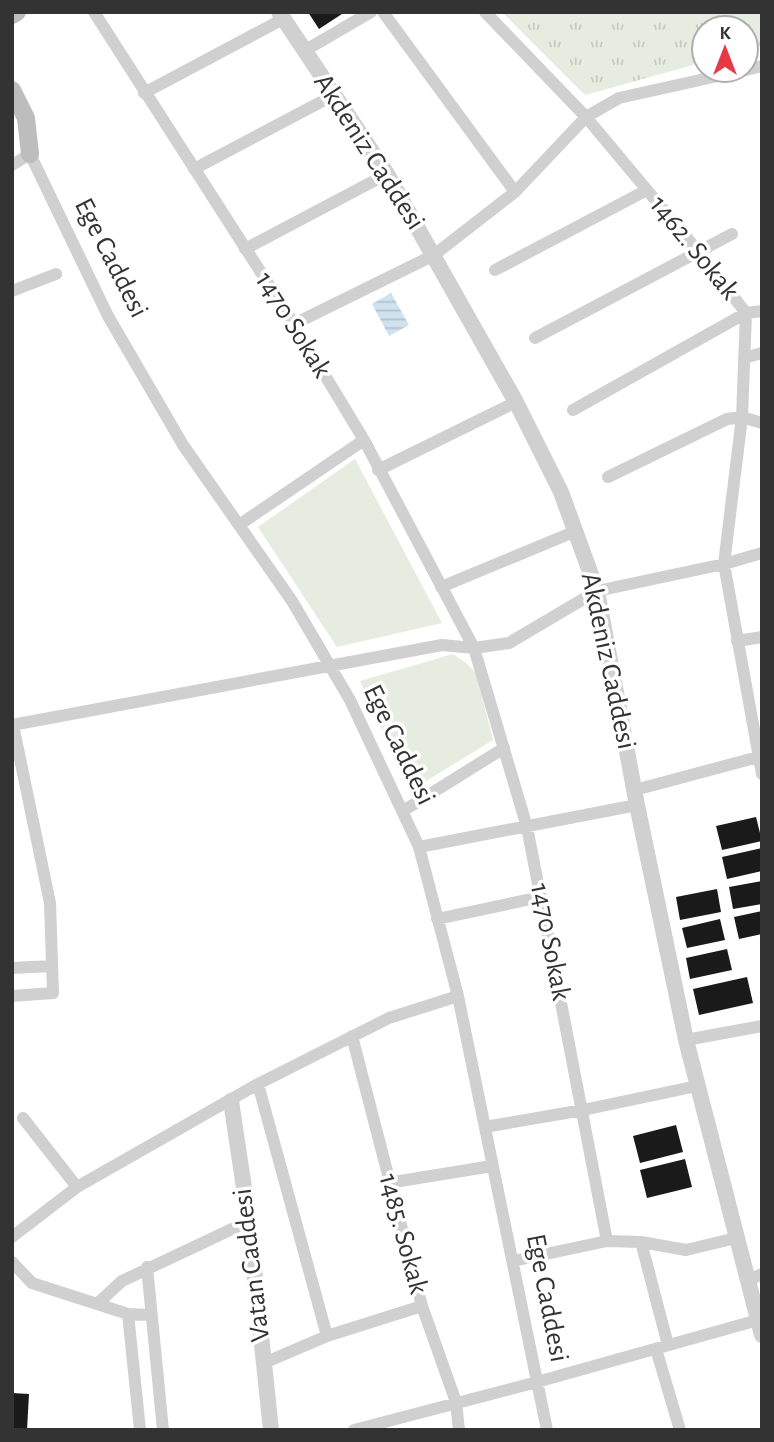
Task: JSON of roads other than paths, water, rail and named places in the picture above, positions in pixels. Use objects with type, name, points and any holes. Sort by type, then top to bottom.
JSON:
[{"type":"main road","points":[[12,15],[17,12]]},
{"type":"main road","name":"Ege Caddesi","points":[[12,90],[26,118],[30,154]]},
{"type":"main road","name":"Ege Caddesi","points":[[12,133],[30,154]]},
{"type":"street","name":"1470 Sokak","points":[[94,12],[294,324],[364,440],[474,648],[527,827],[607,1241]]},
{"type":"street","points":[[304,51],[371,12]]},
{"type":"street","points":[[383,12],[515,192]]},
{"type":"street","name":"1462. Sokak","points":[[485,12],[586,117],[746,313],[742,417],[724,564],[762,774]]},
{"type":"street","points":[[145,93],[281,15]]},
{"type":"street","name":"Akdeniz Caddesi","points":[[281,15],[387,174],[434,255],[516,402],[561,492],[576,531],[597,591],[686,1040],[736,1238],[754,1277],[760,1327]]},
{"type":"street","points":[[294,324],[434,255],[515,192],[586,117],[619,98],[690,82]]},
{"type":"street","points":[[194,169],[334,95]]},
{"type":"street","points":[[12,165],[30,154]]},
{"type":"street","name":"Ege Caddesi","points":[[30,154],[108,316],[183,445],[292,601],[350,700],[419,847],[458,996],[547,1430]]},
{"type":"street","points":[[245,249],[387,174]]},
{"type":"street","points":[[495,270],[647,190]]},
{"type":"street","points":[[535,338],[732,234]]},
{"type":"street","points":[[12,291],[56,274]]},
{"type":"street","points":[[573,410],[746,313],[762,311]]},
{"type":"street","points":[[744,358],[762,353]]},
{"type":"street","points":[[379,470],[516,402]]},
{"type":"street","points":[[608,477],[727,419],[742,417],[762,423]]},
{"type":"street","points":[[239,525],[364,440]]},
{"type":"street","points":[[441,587],[576,531]]},
{"type":"street","points":[[12,996],[53,993],[50,903],[13,725],[442,645],[474,648],[509,643],[597,591],[724,564],[762,553]]},
{"type":"street","points":[[737,641],[762,637]]},
{"type":"street","points":[[403,811],[504,748]]},
{"type":"street","points":[[419,847],[527,827],[636,798],[760,756]]},
{"type":"street","points":[[438,919],[541,897]]},
{"type":"street","points":[[12,968],[52,966]]},
{"type":"street","points":[[12,1237],[77,1186],[258,1084],[389,1017],[458,996]]},
{"type":"street","points":[[686,1040],[762,1026]]},
{"type":"street","name":"1485. Sokak","points":[[352,1036],[422,1306],[456,1402],[459,1430]]},
{"type":"street","points":[[258,1084],[327,1336]]},
{"type":"street","points":[[485,1127],[697,1086]]},
{"type":"street","name":"Vatan Caddesi","points":[[231,1101],[249,1221],[271,1430]]},
{"type":"street","points":[[23,1118],[77,1186]]},
{"type":"street","points":[[388,1183],[492,1166]]},
{"type":"street","points":[[97,1304],[122,1281],[147,1267],[249,1221]]},
{"type":"street","points":[[513,1261],[607,1241],[641,1242],[686,1250],[736,1238]]},
{"type":"street","points":[[641,1242],[680,1430]]},
{"type":"street","points":[[12,1262],[32,1283],[128,1314],[150,1315]]},
{"type":"street","points":[[147,1267],[163,1430]]},
{"type":"street","points":[[264,1363],[327,1336],[422,1306]]},
{"type":"street","points":[[128,1314],[140,1430]]},
{"type":"street","points":[[354,1430],[662,1347],[760,1327]]},
{"type":"water","points":[[391,293],[409,325],[389,336],[372,304]]}]
